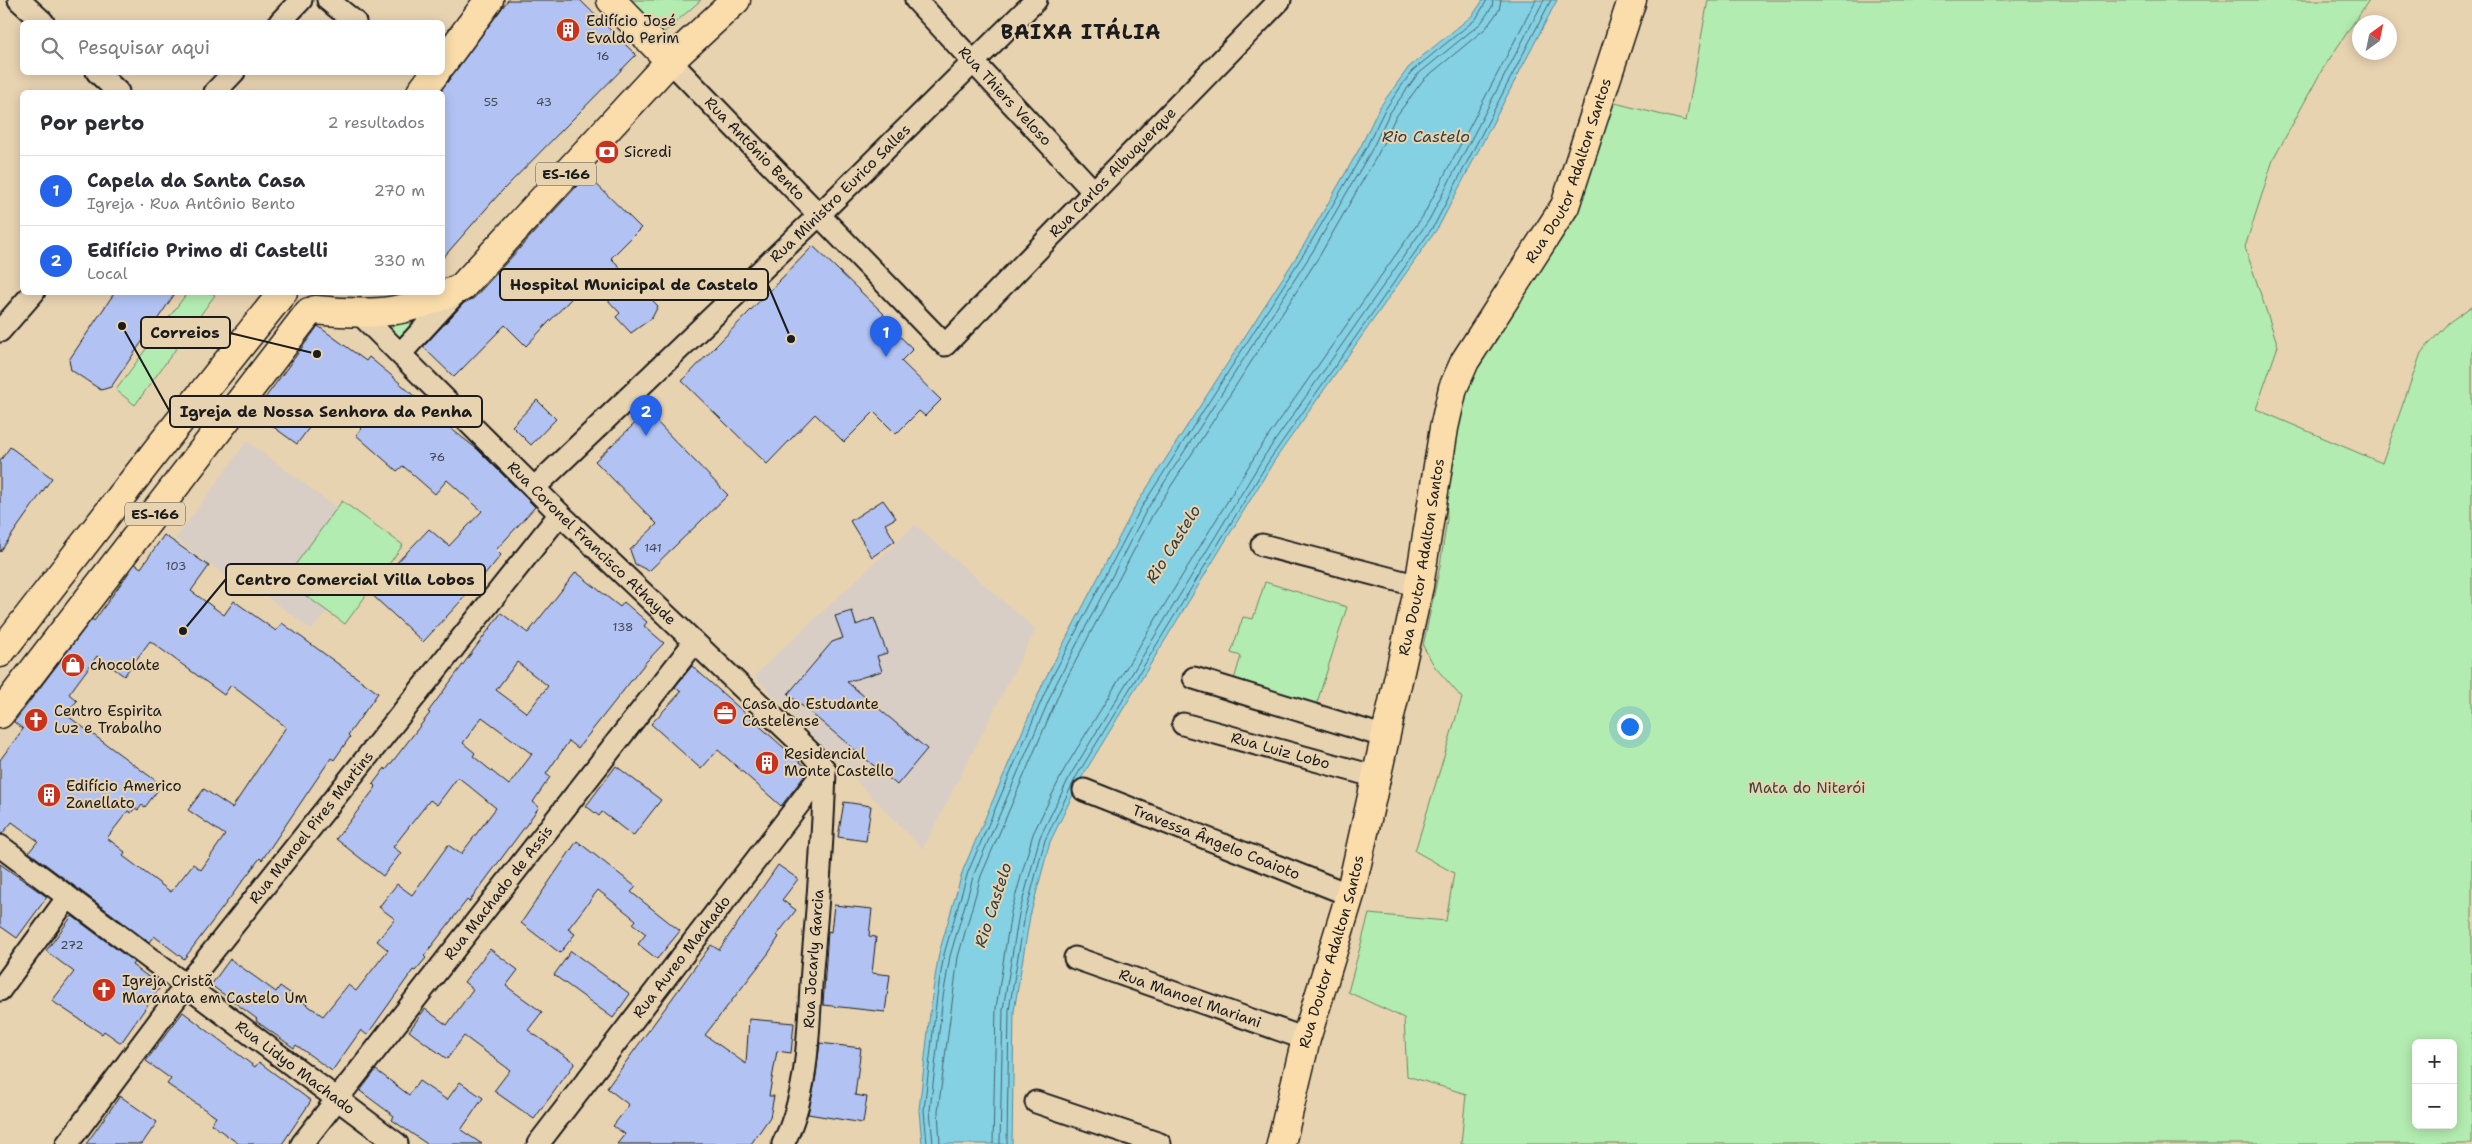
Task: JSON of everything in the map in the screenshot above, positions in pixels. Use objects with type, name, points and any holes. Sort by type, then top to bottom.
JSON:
[{"type":"main road","points":[[445,56],[489,0]]},
{"type":"main road","points":[[611,0],[670,61]]},
{"type":"main road","name":"ES-166","points":[[462,287],[670,61],[736,0]]},
{"type":"main road","name":"Rua Doutor Adalton Santos","points":[[1280,1144],[1306,1039],[1350,895],[1420,586],[1444,428],[1453,388],[1465,361],[1565,206],[1632,0]]},
{"type":"main road","points":[[445,294],[462,287]]},
{"type":"main road","name":"ES-166","points":[[0,653],[160,446],[283,295]]},
{"type":"main road","points":[[287,295],[292,302],[319,305],[360,314],[391,312],[418,305],[442,295]]},
{"type":"main road","name":"ES-166","points":[[0,714],[319,305]]},
{"type":"main road","points":[[160,446],[190,469]]},
{"type":"street","points":[[19,0],[41,20]]},
{"type":"street","points":[[282,20],[301,0]]},
{"type":"street","points":[[328,0],[353,20]]},
{"type":"street","name":"Rua Thiers Veloso","points":[[916,0],[1094,192]]},
{"type":"street","name":"Rua Ministro Eurico Salles","points":[[534,488],[818,216],[1036,0]]},
{"type":"street","name":"Rua Carlos Albuquerque","points":[[946,345],[1280,0]]},
{"type":"street","name":"Rua Antônio Bento","points":[[670,61],[818,216],[946,345]]},
{"type":"street","points":[[100,75],[116,90]]},
{"type":"street","points":[[218,90],[231,75]]},
{"type":"street","points":[[401,353],[462,287]]},
{"type":"street","points":[[0,331],[31,295]]},
{"type":"street","name":"Rua Coronel Francisco Athayde","points":[[360,314],[560,514],[813,755],[826,770]]},
{"type":"street","name":"Rua Manoel Pires Martins","points":[[67,1144],[186,985],[560,514]]},
{"type":"street","points":[[1262,545],[1420,586]]},
{"type":"street","name":"Rua Machado de Assis","points":[[302,1144],[694,643]]},
{"type":"street","points":[[1194,678],[1386,737]]},
{"type":"street","name":"Rua Luiz Lobo","points":[[1184,724],[1377,777]]},
{"type":"street","name":"Rua Aureo Machado","points":[[538,1144],[826,770]]},
{"type":"street","name":"Rua Jocarly Garcia","points":[[783,1144],[793,1125],[804,1074],[823,840],[826,770]]},
{"type":"street","name":"Travessa Ângelo Coaioto","points":[[1084,790],[1350,895]]},
{"type":"street","name":"Rua Lidyo Machado","points":[[0,846],[397,1144]]},
{"type":"street","points":[[0,990],[68,897]]},
{"type":"street","name":"Rua Manoel Mariani","points":[[1075,958],[1306,1039]]},
{"type":"street","points":[[1036,1102],[1160,1144]]},
{"type":"shaded area","points":[[247,441],[337,508],[285,580],[327,611],[312,630],[243,579],[238,585],[175,539]]},
{"type":"shaded area","points":[[915,525],[1036,629],[923,849],[754,676]]},
{"type":"green space","points":[[629,0],[701,0],[661,35]]},
{"type":"green space","name":"Mata do Niterói","points":[[1708,0],[2369,0],[2359,15],[2352,15],[2352,25],[2322,70],[2273,160],[2245,247],[2278,346],[2256,409],[2382,463],[2421,353],[2448,323],[2472,306],[2472,1144],[1461,1144],[1466,1094],[1407,1076],[1404,1018],[1348,992],[1369,914],[1446,921],[1454,873],[1415,851],[1462,698],[1435,667],[1423,646],[1440,566],[1447,519],[1446,487],[1459,404],[1611,102],[1686,121]]},
{"type":"green space","points":[[186,295],[215,295],[135,405],[116,390]]},
{"type":"green space","points":[[427,312],[400,341],[382,324]]},
{"type":"green space","points":[[342,501],[403,545],[345,624],[284,580]]},
{"type":"green space","points":[[1265,582],[1347,607],[1315,709],[1233,683],[1241,656],[1231,653],[1243,617],[1253,619]]},
{"type":"water","name":"Rio Castelo","points":[[1483,0],[1557,0],[1439,226],[1274,461],[1080,780],[1050,842],[1030,916],[1014,1011],[1012,1144],[922,1144],[919,1110],[932,996],[939,953],[963,870],[1044,681],[1136,505],[1304,245],[1361,146],[1379,108],[1409,67],[1473,15]]},
{"type":"building","points":[[508,0],[580,0],[636,55],[500,193],[445,256],[445,90],[442,89]]},
{"type":"building","points":[[587,175],[641,228],[611,258],[658,306],[652,318],[631,333],[616,317],[620,313],[589,280],[526,346],[505,325],[454,377],[423,347],[464,303],[474,298]]},
{"type":"building","points":[[813,246],[884,314],[881,318],[913,349],[901,361],[941,400],[925,416],[919,411],[896,434],[874,412],[844,442],[815,414],[767,464],[682,381]]},
{"type":"building","points":[[113,295],[174,295],[111,387],[101,390],[71,370],[69,360]]},
{"type":"building","points":[[318,326],[366,361],[369,357],[392,376],[445,424],[477,449],[535,507],[496,550],[501,555],[484,576],[423,642],[369,592],[429,529],[449,546],[482,511],[447,480],[435,494],[403,466],[397,471],[356,435],[362,428],[329,401],[297,444],[254,413]]},
{"type":"building","points":[[537,400],[556,419],[531,445],[512,426]]},
{"type":"building","points":[[647,412],[728,495],[649,571],[635,564],[630,550],[657,524],[595,461]]},
{"type":"building","points":[[10,447],[52,478],[0,552],[0,461]]},
{"type":"building","points":[[883,500],[896,518],[885,524],[895,541],[872,557],[850,521]]},
{"type":"building","points":[[164,535],[209,566],[191,591],[224,615],[234,601],[276,631],[282,623],[378,693],[348,735],[350,737],[334,760],[331,758],[262,860],[260,858],[184,959],[154,936],[149,942],[29,852],[38,841],[12,822],[0,834],[0,760],[23,729],[14,722],[92,619],[94,621],[135,564],[141,568]],"holes":[[[150,641],[224,695],[231,685],[286,727],[232,808],[204,789],[188,810],[225,835],[201,870],[193,864],[171,892],[123,856],[125,852],[107,838],[128,811],[131,813],[135,808],[138,810],[142,805],[145,807],[158,790],[156,787],[159,783],[65,714],[77,701],[69,694],[97,656],[124,676]]]},
{"type":"building","points":[[576,572],[620,607],[624,602],[647,622],[644,626],[664,643],[646,662],[578,748],[569,741],[546,774],[550,777],[533,802],[539,807],[524,828],[469,902],[467,900],[424,956],[426,958],[415,971],[413,970],[367,1035],[361,1030],[332,1071],[296,1045],[294,1048],[256,1021],[257,1019],[211,985],[230,959],[276,992],[280,986],[323,1016],[348,985],[356,991],[388,950],[377,941],[395,919],[379,907],[397,884],[412,895],[448,845],[461,854],[496,808],[458,777],[437,805],[430,800],[393,847],[401,853],[383,876],[336,839],[376,787],[373,784],[430,713],[428,712],[501,613],[528,633]],"holes":[[[517,662],[548,686],[527,713],[496,690]],[[482,717],[532,754],[509,785],[473,756],[475,753],[463,743]]]},
{"type":"building","points":[[852,611],[856,625],[874,618],[887,653],[877,656],[882,671],[847,682],[927,749],[897,785],[788,694],[832,642],[843,638],[835,616]]},
{"type":"building","points":[[692,666],[809,770],[781,806],[718,750],[701,769],[651,724],[681,692],[675,687]]},
{"type":"building","points":[[616,766],[661,800],[633,836],[602,812],[599,816],[586,806]]},
{"type":"building","points":[[844,802],[871,806],[866,841],[838,837]]},
{"type":"building","points":[[577,841],[636,887],[631,892],[680,931],[657,959],[638,944],[646,934],[633,924],[636,920],[598,890],[568,929],[575,934],[560,953],[521,923]]},
{"type":"building","points":[[0,864],[47,897],[17,938],[0,926]]},
{"type":"building","points":[[778,865],[798,879],[782,900],[796,910],[777,935],[779,937],[768,954],[705,1035],[746,1064],[749,1019],[794,1023],[791,1053],[777,1051],[769,1096],[774,1096],[770,1117],[751,1144],[617,1144],[625,1134],[613,1126],[629,1105],[607,1088],[711,945],[719,950]]},
{"type":"building","points":[[834,905],[872,909],[869,936],[876,937],[872,973],[890,975],[885,1012],[823,1005],[828,931],[831,932]]},
{"type":"building","points":[[72,916],[134,962],[132,965],[161,986],[121,1043],[104,1031],[102,1034],[52,1001],[74,972],[46,951]]},
{"type":"building","points":[[490,949],[518,970],[506,986],[542,1012],[528,1030],[575,1063],[534,1119],[494,1091],[510,1070],[464,1036],[447,1059],[409,1031],[425,1009],[447,1025],[473,989],[464,982]]},
{"type":"building","points":[[571,951],[630,994],[613,1018],[554,975]]},
{"type":"building","points":[[183,1012],[255,1067],[259,1062],[311,1101],[282,1144],[239,1144],[211,1124],[216,1117],[167,1084],[171,1079],[146,1061]]},
{"type":"building","points":[[820,1043],[861,1048],[855,1095],[867,1097],[863,1123],[808,1114],[815,1082]]},
{"type":"building","points":[[376,1070],[409,1095],[419,1081],[447,1100],[460,1082],[483,1098],[461,1130],[482,1144],[427,1144],[392,1120],[394,1116],[360,1091]]},
{"type":"building","points":[[120,1096],[157,1122],[142,1144],[86,1144]]},
{"type":"place","name":"Edifício José Evaldo Perim","points":[[568,30]]},
{"type":"place","name":"Sicredi","points":[[607,152]]},
{"type":"place","name":"Igreja de Nossa Senhora da Penha","points":[[122,326]]},
{"type":"place","name":"Hospital Municipal de Castelo","points":[[791,339]]},
{"type":"place","name":"Correios","points":[[317,354]]},
{"type":"place","name":"Capela da Santa Casa","points":[[886,357]]},
{"type":"place","name":"Edifício Primo di Castelli","points":[[646,436]]},
{"type":"place","name":"Centro Comercial Villa Lobos","points":[[183,631]]},
{"type":"place","name":"chocolate","points":[[73,665]]},
{"type":"place","name":"Casa do Estudante Castelense","points":[[725,713]]},
{"type":"place","name":"Centro Espirita Luz e Trabalho","points":[[36,720]]},
{"type":"place","name":"Residencial Monte Castello","points":[[767,763]]},
{"type":"place","name":"Edifício Americo Zanellato","points":[[49,795]]},
{"type":"place","name":"Igreja Cristã Maranata em Castelo Um","points":[[104,990]]},
{"type":"district","name":"BAIXA ITÁLIA","points":[[1081,32]]}]
